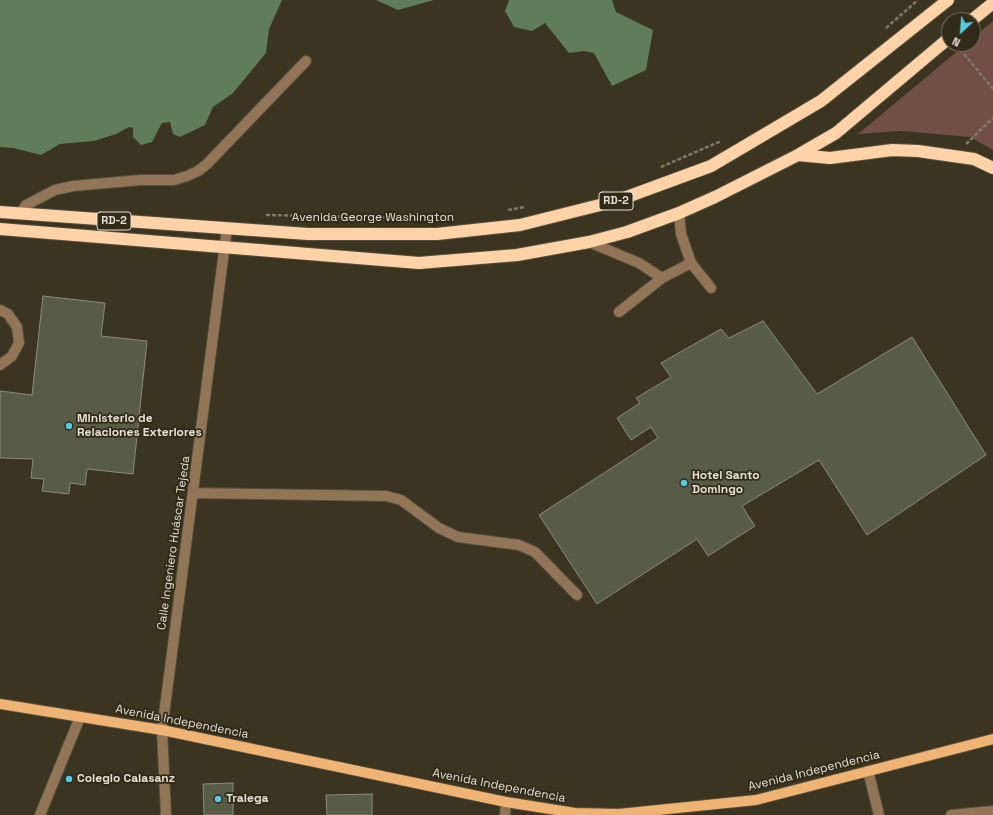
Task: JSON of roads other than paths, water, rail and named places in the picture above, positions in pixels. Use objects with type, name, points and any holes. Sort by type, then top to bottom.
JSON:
[{"type":"highway","name":"Avenida George Washington","points":[[0,212],[308,234],[437,234],[520,225],[616,201],[711,166],[821,101],[948,0]]},
{"type":"highway","points":[[981,13],[993,3]]},
{"type":"highway","name":"RD-2","points":[[0,229],[419,263],[517,255],[589,242],[626,232],[679,213],[715,197],[798,155],[836,133],[941,45]]},
{"type":"highway","points":[[798,155],[830,158],[892,150],[918,151],[974,159],[993,168]]},
{"type":"main road","name":"Avenida Independencia","points":[[0,704],[162,730],[506,802],[575,813],[619,814],[756,800],[993,739]]},
{"type":"street","points":[[20,214],[26,205],[55,190],[73,186],[142,180],[174,180],[193,173],[207,164],[306,61]]},
{"type":"street","points":[[679,213],[681,234],[691,263],[711,288]]},
{"type":"street","name":"Calle Ingeniero Huáscar Tejeda","points":[[166,815],[162,730],[226,248],[227,228]]},
{"type":"street","points":[[589,242],[639,263],[662,278]]},
{"type":"street","points":[[619,312],[662,278],[691,263]]},
{"type":"street","points":[[0,310],[8,314],[17,327],[19,343],[12,356],[0,365]]},
{"type":"street","points":[[193,493],[386,496],[401,500],[439,528],[458,537],[518,545],[535,552],[577,595]]},
{"type":"street","points":[[40,815],[80,717]]},
{"type":"street","points":[[868,771],[879,815]]},
{"type":"street","points":[[505,815],[506,802]]},
{"type":"street","points":[[951,815],[993,811]]},
{"type":"place","name":"Ministerio de Relaciones Exteriores","points":[[69,426]]},
{"type":"place","name":"Hotel Santo Domingo","points":[[684,483]]},
{"type":"place","name":"Colegio Calasanz","points":[[69,779]]},
{"type":"place","name":"Tralega","points":[[218,799]]}]
